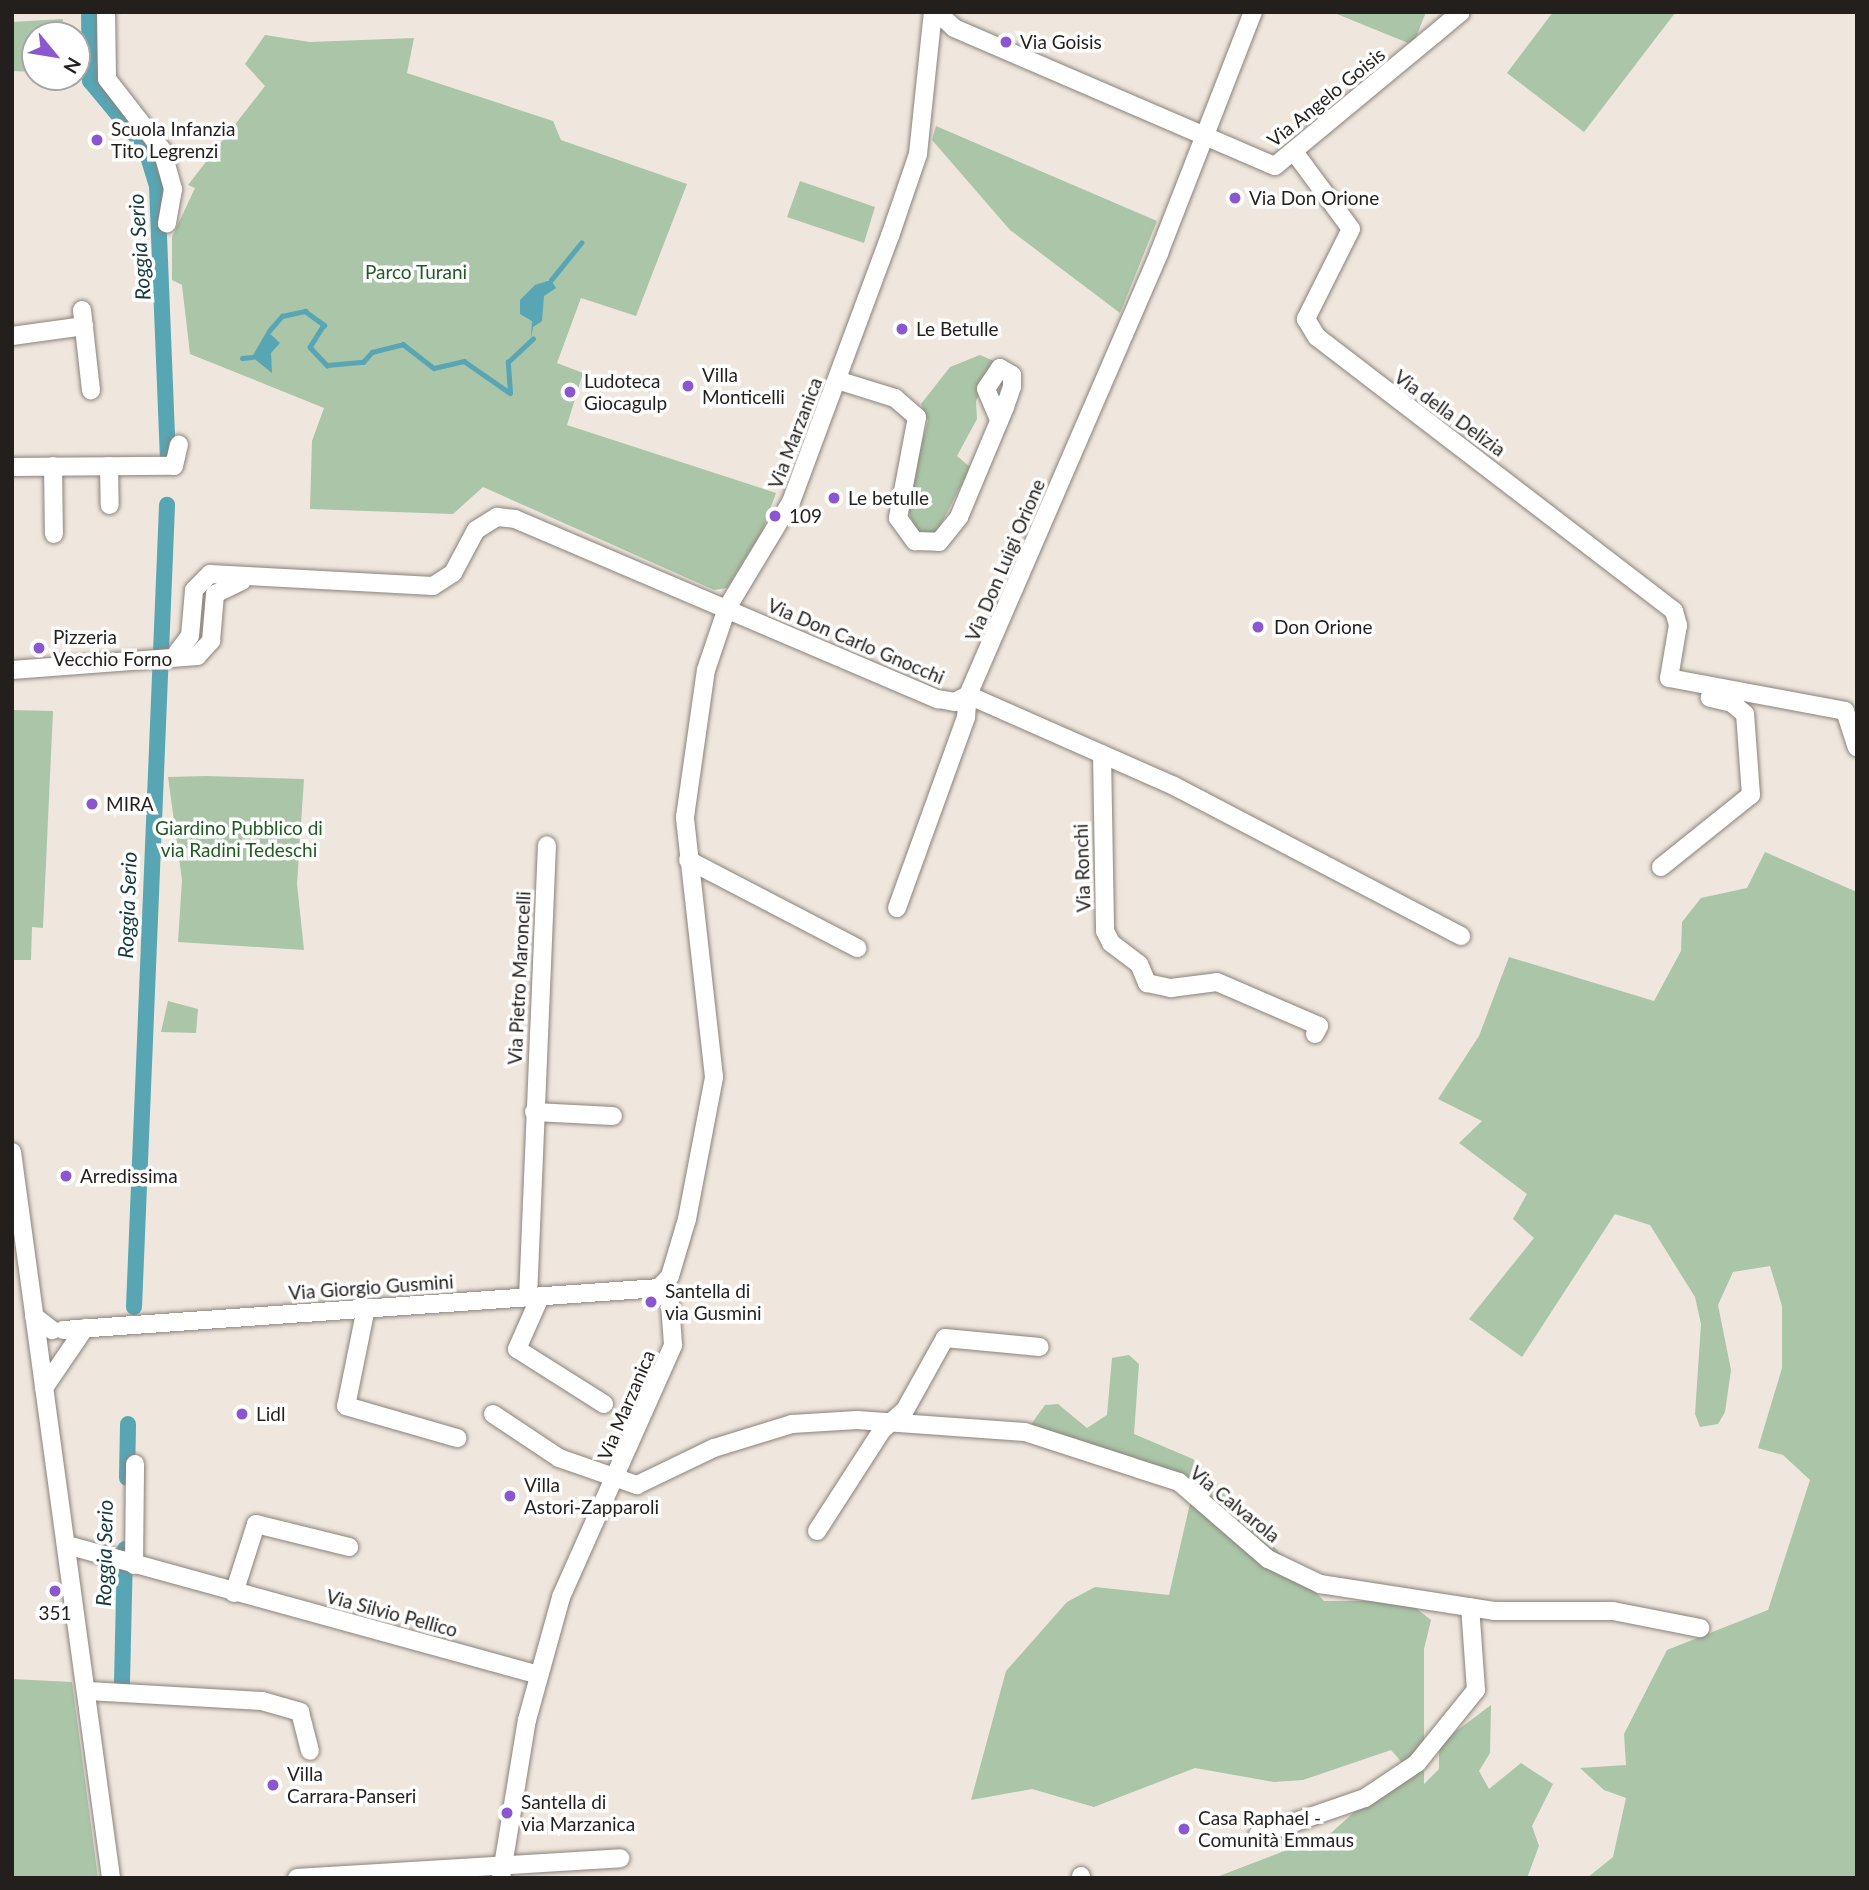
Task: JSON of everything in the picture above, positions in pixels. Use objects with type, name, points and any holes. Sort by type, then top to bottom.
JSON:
[{"type":"street","points":[[106,12],[107,79],[162,150],[173,189],[167,223]]},
{"type":"street","name":"Via Angelo Goisis","points":[[935,12],[954,28],[1270,166],[1295,153],[1461,12]]},
{"type":"street","name":"Via Marzanica","points":[[501,1870],[539,1675],[573,1562],[617,1482],[673,1345],[673,1315],[659,1288],[670,1276],[687,1219],[714,1077],[685,817],[696,715],[727,608],[782,521],[837,380],[918,154],[935,12]]},
{"type":"street","points":[[1205,138],[1253,12]]},
{"type":"street","name":"Via Don Luigi Orione","points":[[897,908],[968,695],[1167,233],[1205,138]]},
{"type":"street","name":"Via della Delizia","points":[[1295,153],[1351,229],[1307,318],[1309,326],[1417,418],[1589,540],[1674,611],[1678,625],[1669,678]]},
{"type":"street","points":[[12,336],[83,318],[90,390]]},
{"type":"street","points":[[837,380],[895,398],[918,417],[898,518],[915,541],[939,542],[948,535],[999,420]]},
{"type":"street","points":[[12,467],[174,466],[179,445]]},
{"type":"street","points":[[53,466],[54,534]]},
{"type":"street","points":[[109,466],[110,505]]},
{"type":"street","name":"Via Don Carlo Gnocchi","points":[[13,670],[141,656],[202,653],[211,641],[215,594],[249,579],[433,586],[453,573],[476,530],[498,517],[515,519],[938,699],[955,702],[968,695]]},
{"type":"street","points":[[12,660],[13,670]]},
{"type":"street","points":[[1669,678],[1845,711],[1857,747]]},
{"type":"street","points":[[1661,867],[1749,801],[1753,778],[1742,710],[1678,691],[1669,678]]},
{"type":"street","points":[[968,695],[1102,754],[1461,936]]},
{"type":"street","points":[[938,699],[955,728],[952,747]]},
{"type":"street","name":"Via Ronchi","points":[[1102,754],[1105,918],[1111,943],[1139,964],[1147,983],[1171,988],[1217,982],[1319,1026],[1315,1034]]},
{"type":"street","name":"Via Pietro Maroncelli","points":[[534,1298],[534,1112],[547,845]]},
{"type":"street","points":[[688,860],[857,948]]},
{"type":"street","points":[[534,1112],[613,1116]]},
{"type":"street","points":[[12,1153],[34,1316],[50,1338],[60,1362]]},
{"type":"street","name":"Via Giorgio Gusmini","points":[[50,1338],[85,1328],[659,1288]]},
{"type":"street","points":[[534,1298],[517,1349],[604,1404]]},
{"type":"street","points":[[366,1308],[345,1406],[457,1438]]},
{"type":"street","points":[[44,1388],[60,1362],[75,1348],[85,1328]]},
{"type":"street","points":[[50,1338],[75,1348]]},
{"type":"street","points":[[50,1338],[38,1373],[44,1388],[67,1545],[111,1878]]},
{"type":"street","points":[[817,1531],[945,1338],[1040,1347]]},
{"type":"street","points":[[494,1414],[559,1458],[617,1482]]},
{"type":"street","name":"Via Calvarola","points":[[617,1482],[646,1484],[714,1448],[792,1424],[988,1425],[1108,1454],[1179,1482],[1268,1559],[1320,1584],[1470,1607],[1613,1611],[1700,1628]]},
{"type":"street","points":[[134,1565],[135,1464]]},
{"type":"street","points":[[234,1593],[256,1524],[349,1547]]},
{"type":"street","name":"Via Silvio Pellico","points":[[67,1545],[539,1675]]},
{"type":"street","points":[[1258,1835],[1366,1798],[1417,1763],[1476,1690],[1470,1607]]},
{"type":"street","points":[[88,1694],[262,1701],[300,1712],[310,1751]]},
{"type":"street","points":[[297,1878],[501,1870],[620,1858]]},
{"type":"green space","points":[[1332,12],[1426,12],[1413,45]]},
{"type":"green space","points":[[1553,12],[1675,13],[1584,132],[1507,73]]},
{"type":"green space","points":[[63,19],[63,21],[29,21]]},
{"type":"green space","points":[[21,21],[21,71],[12,71],[12,22]]},
{"type":"green space","name":"Parco Turani","points":[[265,35],[310,42],[414,38],[407,73],[553,121],[561,140],[687,184],[636,316],[581,298],[557,363],[583,373],[567,425],[776,493],[762,532],[727,588],[714,590],[483,487],[453,514],[310,509],[312,441],[324,408],[190,354],[182,285],[172,280],[172,237],[195,188],[188,185],[265,86],[245,64]]},
{"type":"green space","points":[[936,126],[1157,221],[1120,313],[1010,230],[932,140]]},
{"type":"green space","points":[[800,181],[875,207],[864,243],[787,217]]},
{"type":"green space","points":[[980,355],[994,361],[976,401],[977,419],[957,456],[970,467],[936,534],[916,532],[905,501],[928,421],[921,404],[950,367]]},
{"type":"green space","points":[[12,710],[53,711],[43,928],[32,927],[31,960],[12,960]]},
{"type":"green space","name":"Giardino Pubblico di via Radini Tedeschi","points":[[168,777],[304,779],[297,884],[304,950],[178,942],[182,880]]},
{"type":"green space","points":[[1765,852],[1857,892],[1857,1878],[1587,1878],[1613,1857],[1626,1798],[1604,1790],[1580,1768],[1626,1765],[1624,1734],[1667,1650],[1768,1610],[1810,1480],[1783,1455],[1758,1448],[1782,1368],[1782,1306],[1770,1266],[1733,1272],[1718,1305],[1731,1370],[1725,1412],[1718,1424],[1700,1427],[1695,1414],[1701,1324],[1695,1297],[1650,1225],[1615,1214],[1522,1357],[1469,1319],[1534,1238],[1513,1219],[1527,1194],[1459,1143],[1482,1121],[1438,1099],[1479,1036],[1509,957],[1654,1001],[1681,951],[1682,922],[1701,898],[1747,888]]},
{"type":"green space","points":[[168,1001],[198,1009],[196,1033],[161,1032]]},
{"type":"green space","points":[[1129,1355],[1139,1364],[1134,1434],[1193,1459],[1324,1601],[1407,1601],[1431,1620],[1424,1649],[1424,1784],[1439,1769],[1439,1744],[1491,1705],[1490,1753],[1479,1771],[1489,1789],[1521,1763],[1553,1784],[1532,1826],[1539,1846],[1527,1878],[1214,1878],[1331,1833],[1405,1766],[1391,1750],[1303,1780],[1274,1782],[1195,1768],[1094,1807],[1032,1789],[971,1800],[1006,1671],[1067,1602],[1095,1587],[1169,1595],[1191,1499],[1166,1468],[1029,1427],[1045,1405],[1058,1404],[1087,1428],[1107,1415],[1112,1358]]},
{"type":"green space","points":[[12,1679],[72,1682],[98,1878],[12,1878]]},
{"type":"water","points":[[551,280],[556,288],[544,296],[542,321],[533,327],[531,339],[532,321],[520,314],[520,300],[535,285]]},
{"type":"water","points":[[267,331],[280,343],[271,353],[272,373],[252,357]]},
{"type":"waterway","name":"Roggia Serio","points":[[89,12],[90,81],[145,147],[157,186],[168,457]]},
{"type":"waterway","points":[[551,280],[581,243]]},
{"type":"waterway","points":[[269,331],[282,316],[305,311],[324,325],[310,347],[327,365],[363,362],[372,352],[403,344],[434,368],[464,361],[510,393],[508,362],[533,339]]},
{"type":"waterway","points":[[242,358],[252,357]]},
{"type":"waterway","name":"Roggia Serio","points":[[134,1307],[167,505]]},
{"type":"waterway","name":"Roggia Serio","points":[[127,1478],[128,1424]]},
{"type":"waterway","name":"Roggia Serio","points":[[122,1683],[125,1549]]},
{"type":"place","name":"Via Goisis","points":[[1006,42]]},
{"type":"place","name":"Scuola Infanzia Tito Legrenzi","points":[[97,140]]},
{"type":"place","name":"Via Don Orione","points":[[1235,198]]},
{"type":"place","name":"Le Betulle","points":[[902,329]]},
{"type":"place","name":"Villa Monticelli","points":[[688,386]]},
{"type":"place","name":"Ludoteca Giocagulp","points":[[570,392]]},
{"type":"place","name":"Le betulle","points":[[834,498]]},
{"type":"place","name":"109","points":[[775,516]]},
{"type":"place","name":"Don Orione","points":[[1258,627]]},
{"type":"place","name":"Pizzeria Vecchio Forno","points":[[39,648]]},
{"type":"place","name":"MIRA","points":[[92,804]]},
{"type":"place","name":"Arredissima","points":[[66,1176]]},
{"type":"place","name":"Santella di via Gusmini","points":[[651,1302]]},
{"type":"place","name":"Lidl","points":[[242,1414]]},
{"type":"place","name":"Villa Astori-Zapparoli","points":[[510,1496]]},
{"type":"place","name":"351","points":[[55,1591]]},
{"type":"place","name":"Villa Carrara-Panseri","points":[[273,1785]]},
{"type":"place","name":"Santella di via Marzanica","points":[[507,1813]]},
{"type":"place","name":"Casa Raphael - Comunità Emmaus","points":[[1184,1829]]}]
